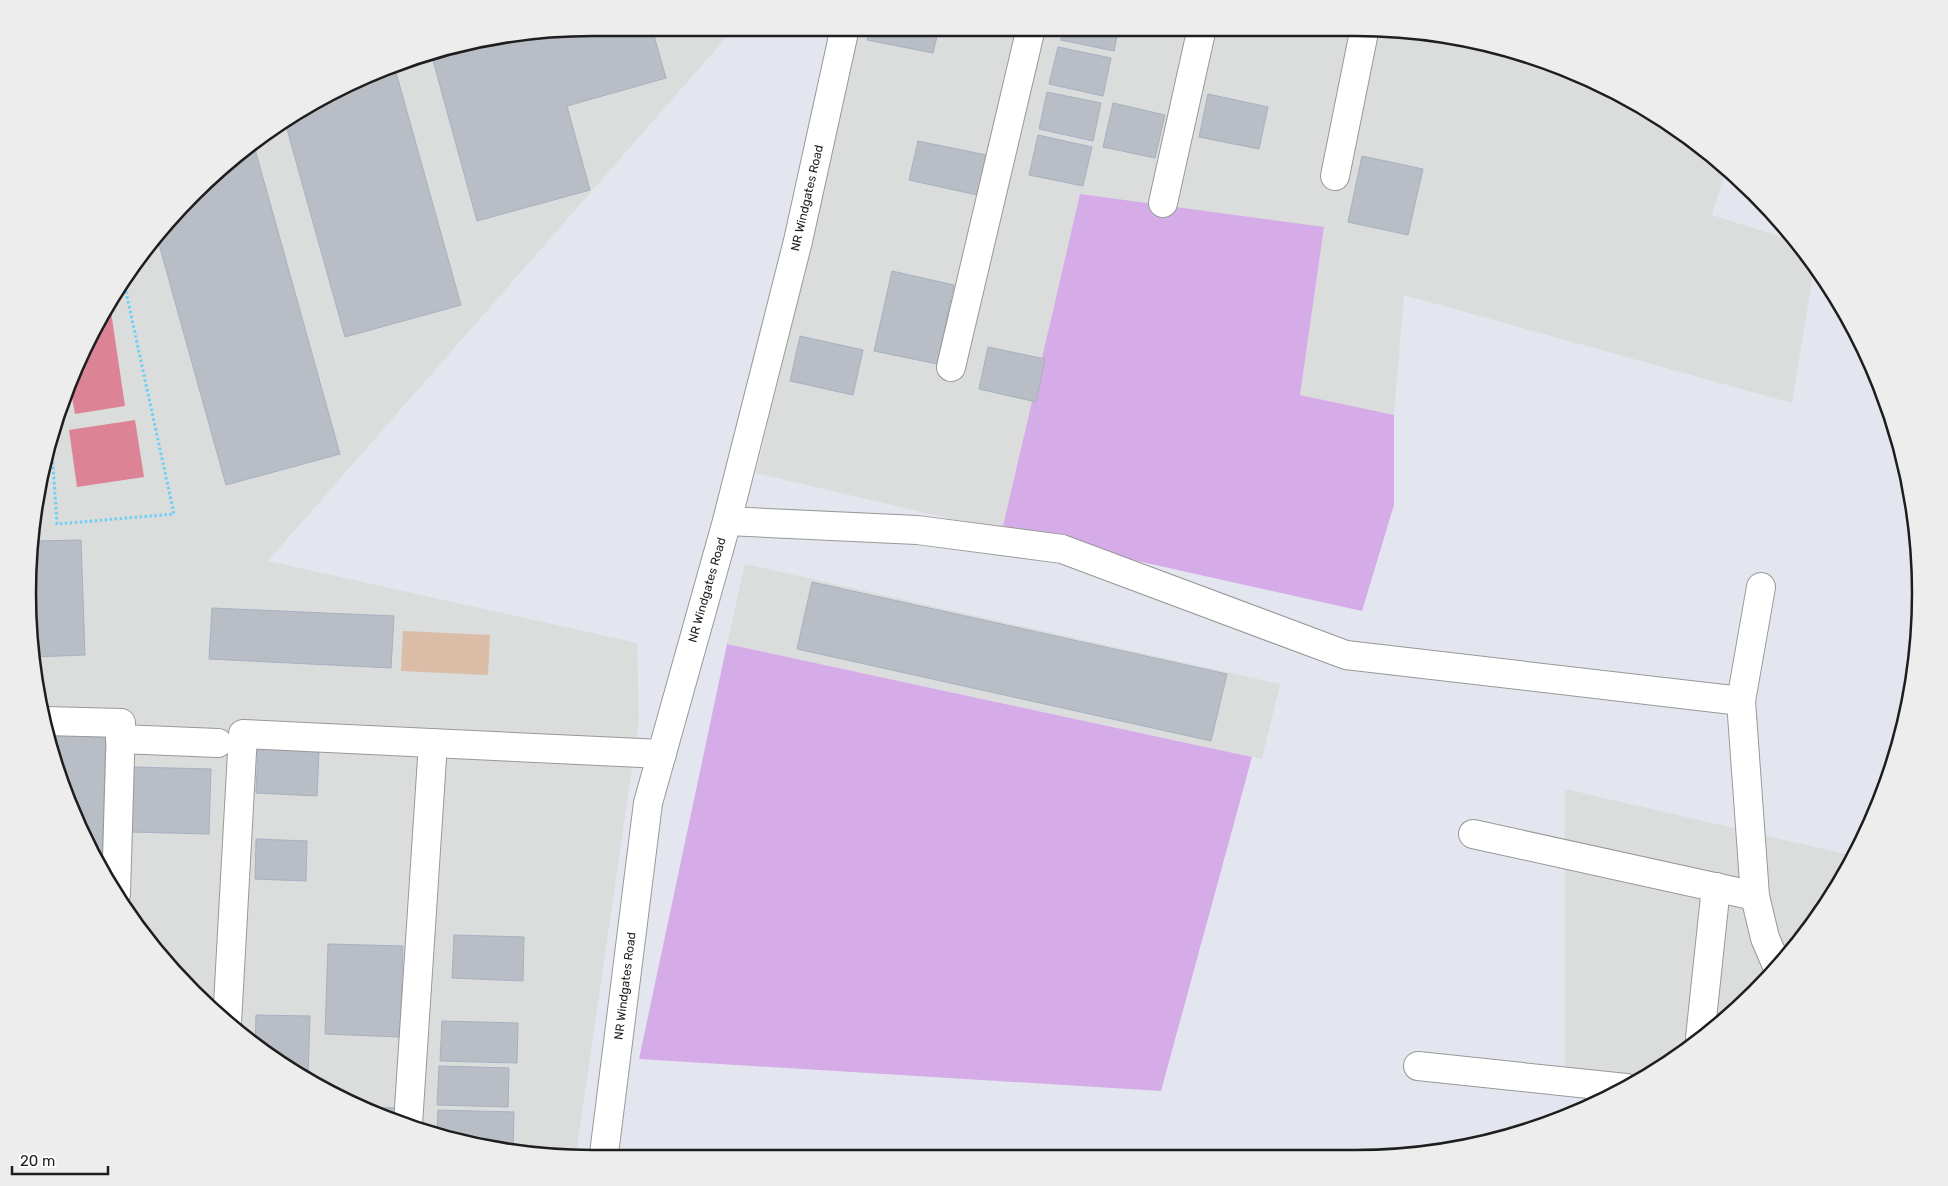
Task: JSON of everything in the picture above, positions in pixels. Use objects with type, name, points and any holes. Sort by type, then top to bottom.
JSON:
[{"type":"street","points":[[951,367],[1029,36]]},
{"type":"street","points":[[1163,203],[1200,36]]},
{"type":"street","points":[[1335,176],[1363,36]]},
{"type":"street","name":"NR Windgates Road","points":[[605,1150],[648,803],[727,521],[798,240],[837,38]]},
{"type":"street","points":[[727,521],[917,530],[1062,549],[1346,655],[1741,701]]},
{"type":"street","points":[[1761,586],[1741,701],[1755,896],[1765,938],[1774,960]]},
{"type":"street","points":[[51,721],[121,723],[116,880]]},
{"type":"street","points":[[228,1013],[243,734],[662,754]]},
{"type":"street","points":[[120,739],[218,743]]},
{"type":"street","points":[[408,1118],[433,743]]},
{"type":"street","points":[[1473,834],[1755,896]]},
{"type":"street","points":[[1701,1029],[1716,887]]},
{"type":"street","points":[[1418,1066],[1611,1086]]},
{"type":"path","points":[[53,457],[57,524],[174,514],[126,291]]},
{"type":"shaded area","points":[[727,36],[268,561],[637,643],[639,720],[577,1150],[520,1145],[484,1139],[414,1120],[347,1092],[315,1075],[254,1035],[199,987],[151,932],[111,871],[94,839],[66,772],[55,737],[41,666],[37,629],[37,557],[47,484],[55,449],[79,380],[94,347],[130,284],[151,254],[199,199],[226,174],[254,151],[315,111],[380,79],[414,66],[484,47],[557,37]]},
{"type":"shaded area","points":[[857,36],[1391,37],[1464,47],[1499,55],[1568,79],[1601,94],[1664,130],[1694,151],[1724,176],[1712,215],[1784,238],[1813,276],[1792,403],[1404,295],[1394,415],[1300,395],[1324,227],[1002,531],[756,473]]},
{"type":"shaded area","points":[[1080,194],[1324,227],[1300,395],[1394,415],[1394,505],[1362,611],[1002,531]]},
{"type":"shaded area","points":[[111,314],[125,406],[75,414],[72,398],[94,347]]},
{"type":"shaded area","points":[[135,420],[144,477],[77,487],[69,430]]},
{"type":"shaded area","points":[[745,564],[1280,684],[1262,759],[727,644]]},
{"type":"shaded area","points":[[403,631],[490,635],[488,675],[401,671]]},
{"type":"shaded area","points":[[727,644],[1252,757],[1161,1091],[639,1059]]},
{"type":"shaded area","points":[[1565,789],[1846,854],[1818,902],[1774,960],[1749,987],[1694,1035],[1664,1056],[1623,1080],[1565,1070]]},
{"type":"building","points":[[654,36],[666,78],[567,106],[590,190],[477,221],[433,60],[484,47],[520,41],[557,37]]},
{"type":"building","points":[[868,36],[937,36],[933,53],[867,40]]},
{"type":"building","points":[[1062,36],[1117,36],[1114,51],[1061,40]]},
{"type":"building","points":[[1058,47],[1111,58],[1103,96],[1049,84]]},
{"type":"building","points":[[396,73],[461,305],[345,337],[287,128],[347,94]]},
{"type":"building","points":[[1047,92],[1101,103],[1093,141],[1039,129]]},
{"type":"building","points":[[1208,94],[1268,107],[1259,149],[1199,137]]},
{"type":"building","points":[[1113,103],[1165,115],[1155,158],[1103,147]]},
{"type":"building","points":[[1038,135],[1092,147],[1083,186],[1029,175]]},
{"type":"building","points":[[918,141],[986,155],[977,195],[909,180]]},
{"type":"building","points":[[255,150],[340,454],[226,485],[159,244],[199,199]]},
{"type":"building","points":[[1362,156],[1423,169],[1408,235],[1348,222]]},
{"type":"building","points":[[892,271],[954,285],[937,364],[874,351]]},
{"type":"building","points":[[800,336],[863,350],[853,395],[790,381]]},
{"type":"building","points":[[988,347],[1045,359],[1036,402],[979,389]]},
{"type":"building","points":[[81,540],[85,655],[40,657],[36,593],[39,541]]},
{"type":"building","points":[[812,582],[1227,674],[1211,741],[797,649]]},
{"type":"building","points":[[212,608],[394,616],[391,668],[209,659]]},
{"type":"building","points":[[53,728],[106,729],[102,855],[79,806],[66,772]]},
{"type":"building","points":[[258,749],[319,751],[317,796],[256,793]]},
{"type":"building","points":[[133,767],[211,769],[209,834],[131,832]]},
{"type":"building","points":[[256,839],[307,841],[306,881],[255,879]]},
{"type":"building","points":[[454,935],[524,937],[523,981],[452,978]]},
{"type":"building","points":[[328,944],[403,946],[400,1037],[325,1034]]},
{"type":"building","points":[[256,1015],[310,1016],[308,1071],[284,1056],[255,1036]]},
{"type":"building","points":[[442,1021],[518,1023],[517,1063],[440,1061]]},
{"type":"building","points":[[439,1066],[509,1068],[508,1107],[437,1105]]},
{"type":"building","points":[[382,1108],[395,1108],[395,1113]]},
{"type":"building","points":[[438,1110],[514,1112],[513,1144],[437,1127]]}]
